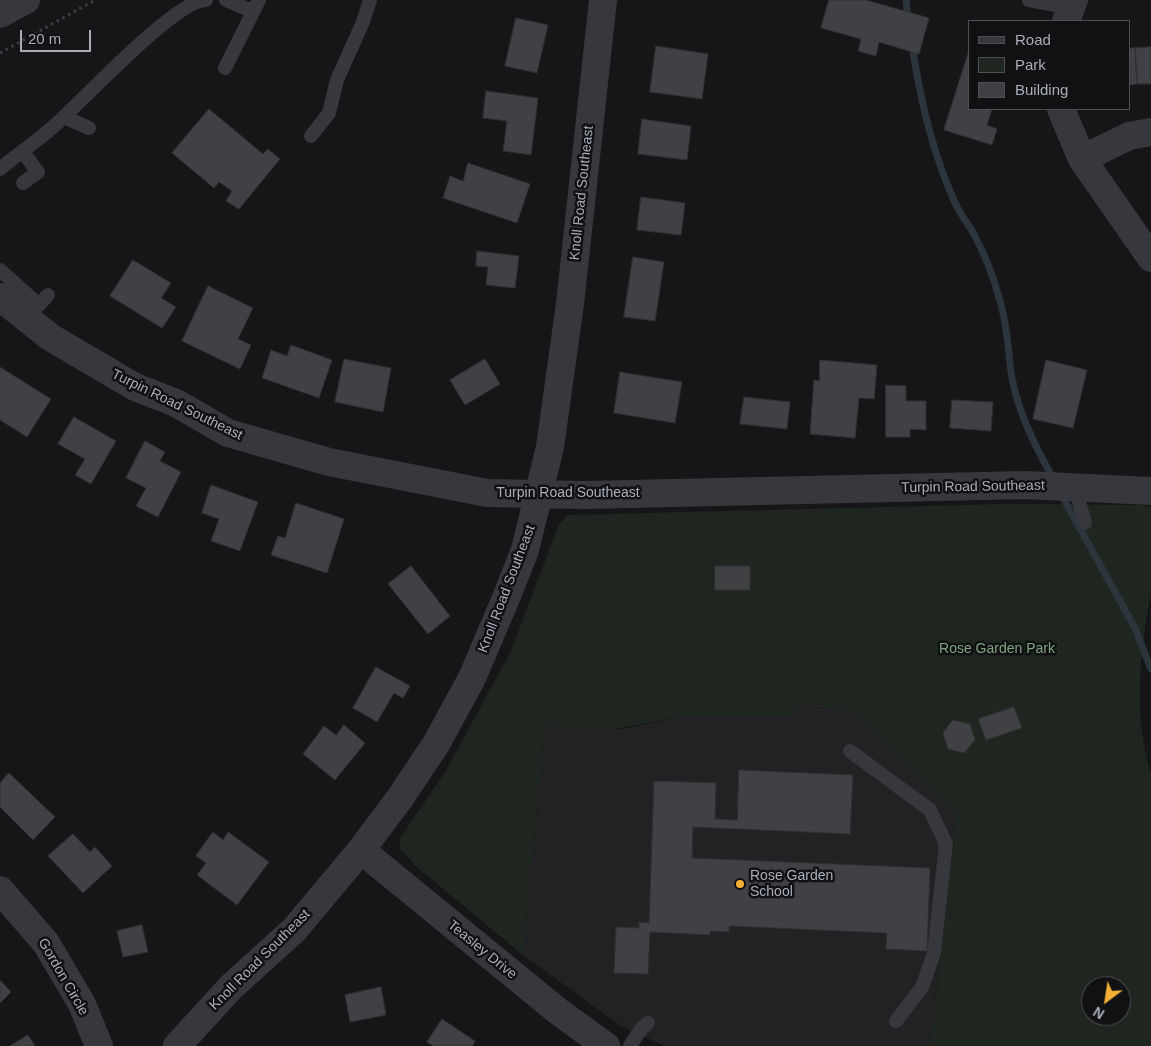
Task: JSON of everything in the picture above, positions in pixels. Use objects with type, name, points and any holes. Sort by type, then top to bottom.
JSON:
[{"type":"street","points":[[0,14],[26,0]]},
{"type":"street","name":"Knoll Road Southeast","points":[[177,1046],[231,987],[294,930],[361,850],[400,798],[436,744],[472,678],[525,550],[540,496],[550,447],[570,304],[603,0]]},
{"type":"street","points":[[1061,110],[1082,158],[1151,258]]},
{"type":"street","points":[[1082,158],[1129,136],[1151,132]]},
{"type":"street","name":"Turpin Road Southeast","points":[[0,298],[50,336],[135,387],[176,403],[228,433],[330,462],[487,493],[540,496],[1025,484],[1151,492]]},
{"type":"street","name":"Teasley Drive","points":[[361,850],[552,1006],[606,1046]]},
{"type":"street","name":"Gordon Circle","points":[[0,890],[46,942],[82,1004],[99,1046]]},
{"type":"lane","points":[[0,169],[64,117],[134,49],[182,11],[206,0]]},
{"type":"lane","points":[[225,68],[256,5],[226,0]]},
{"type":"lane","points":[[311,136],[329,113],[337,80],[363,22],[370,0]]},
{"type":"lane","points":[[1029,0],[1070,10]]},
{"type":"lane","points":[[64,117],[89,128]]},
{"type":"lane","points":[[22,151],[38,172],[23,183]]},
{"type":"lane","points":[[0,270],[40,305],[48,295]]},
{"type":"lane","points":[[1075,487],[1085,523]]},
{"type":"lane","points":[[850,751],[930,810],[946,844],[934,953],[922,987],[896,1020]]},
{"type":"lane","points":[[630,1046],[641,1029],[648,1023]]},
{"type":"path","points":[[0,53],[95,0]]},
{"type":"shaded area","name":"Rose Garden School","points":[[797,705],[854,711],[957,813],[930,1046],[665,1046],[621,1026],[523,955],[545,725],[623,729],[684,716],[797,715]]},
{"type":"green space","name":"Rose Garden Park","points":[[1004,504],[1145,505],[1151,508],[1151,593],[1146,616],[1140,697],[1142,735],[1151,774],[1151,1046],[930,1046],[957,813],[854,711],[798,705],[797,716],[684,716],[611,730],[545,725],[523,955],[419,869],[401,850],[399,840],[447,769],[511,651],[559,524],[568,515]]},
{"type":"building","points":[[829,0],[866,0],[929,18],[919,54],[879,42],[876,56],[858,51],[861,39],[821,28]]},
{"type":"building","points":[[516,18],[548,25],[537,73],[505,66]]},
{"type":"building","points":[[656,46],[708,54],[702,99],[650,92]]},
{"type":"building","points":[[1151,47],[1151,84],[1137,84],[1135,48]]},
{"type":"building","points":[[1131,48],[1135,48],[1137,84],[1131,85]]},
{"type":"building","points":[[968,53],[968,110],[992,110],[987,125],[997,129],[992,145],[944,130]]},
{"type":"building","points":[[486,91],[538,98],[531,155],[503,151],[507,121],[483,118]]},
{"type":"building","points":[[209,109],[263,154],[268,149],[280,159],[239,209],[226,201],[232,191],[219,182],[214,188],[172,153]]},
{"type":"building","points":[[642,119],[691,126],[687,160],[638,154]]},
{"type":"building","points":[[468,163],[530,184],[517,223],[443,198],[450,176],[463,181]]},
{"type":"building","points":[[641,197],[685,203],[681,235],[637,230]]},
{"type":"building","points":[[477,251],[519,256],[515,288],[486,285],[488,267],[476,266]]},
{"type":"building","points":[[633,257],[664,262],[655,321],[624,317]]},
{"type":"building","points":[[133,260],[171,283],[161,298],[176,307],[162,328],[110,296]]},
{"type":"building","points":[[208,286],[253,308],[238,339],[251,345],[240,369],[182,341]]},
{"type":"building","points":[[291,345],[332,360],[319,398],[262,378],[271,350],[287,356]]},
{"type":"building","points":[[344,359],[391,368],[383,412],[335,402]]},
{"type":"building","points":[[485,359],[500,384],[465,405],[450,380]]},
{"type":"building","points":[[820,360],[877,365],[874,399],[859,398],[855,438],[810,434],[814,380],[819,381]]},
{"type":"building","points":[[1046,360],[1087,370],[1073,428],[1033,419]]},
{"type":"building","points":[[0,367],[51,399],[27,437],[0,420]]},
{"type":"building","points":[[620,372],[682,382],[675,423],[614,413]]},
{"type":"building","points":[[886,385],[906,386],[906,401],[926,401],[926,430],[910,429],[910,437],[886,437]]},
{"type":"building","points":[[744,397],[790,402],[787,429],[740,424]]},
{"type":"building","points":[[952,400],[993,402],[991,431],[950,428]]},
{"type":"building","points":[[74,417],[116,441],[91,484],[75,475],[85,459],[58,444]]},
{"type":"building","points":[[145,441],[165,452],[160,461],[181,472],[158,517],[136,506],[146,488],[126,478]]},
{"type":"building","points":[[211,485],[258,502],[240,551],[211,541],[219,519],[202,513]]},
{"type":"building","points":[[296,503],[344,519],[327,573],[271,555],[278,536],[285,538]]},
{"type":"building","points":[[411,566],[450,616],[428,634],[388,584]]},
{"type":"building","points":[[715,566],[750,566],[750,590],[715,590]]},
{"type":"building","points":[[376,667],[410,686],[403,698],[394,693],[377,722],[353,708]]},
{"type":"building","points":[[1014,707],[1022,728],[986,740],[978,719]]},
{"type":"building","points":[[953,720],[970,724],[975,740],[964,753],[948,749],[943,733]]},
{"type":"building","points":[[344,725],[365,743],[335,780],[303,754],[324,726],[336,735]]},
{"type":"building","points":[[739,770],[853,775],[850,834],[693,827],[692,858],[930,868],[927,951],[886,949],[887,933],[729,926],[729,932],[710,931],[710,935],[650,932],[648,974],[614,973],[616,927],[639,928],[639,922],[649,923],[654,781],[716,783],[715,819],[737,820]]},
{"type":"building","points":[[9,773],[55,817],[33,840],[0,807],[0,783]]},
{"type":"building","points":[[213,832],[223,840],[228,832],[269,862],[237,905],[197,875],[206,863],[196,856]]},
{"type":"building","points":[[73,834],[90,852],[95,847],[112,866],[83,893],[48,856]]},
{"type":"building","points":[[142,925],[148,952],[123,957],[117,931]]},
{"type":"building","points":[[0,980],[11,992],[0,1003]]},
{"type":"building","points":[[381,987],[386,1015],[350,1022],[345,995]]},
{"type":"building","points":[[442,1019],[475,1041],[472,1046],[433,1046],[427,1042]]},
{"type":"building","points":[[28,1035],[35,1046],[10,1046]]},
{"type":"waterway","points":[[906,0],[908,19]]},
{"type":"waterway","points":[[912,45],[923,106],[934,147],[956,205],[974,234],[992,275],[1004,318],[1011,372],[1018,401],[1034,441],[1054,480]]},
{"type":"waterway","points":[[1061,494],[1135,628],[1151,669]]},
{"type":"place","name":"Rose Garden School","points":[[740,884]]}]
